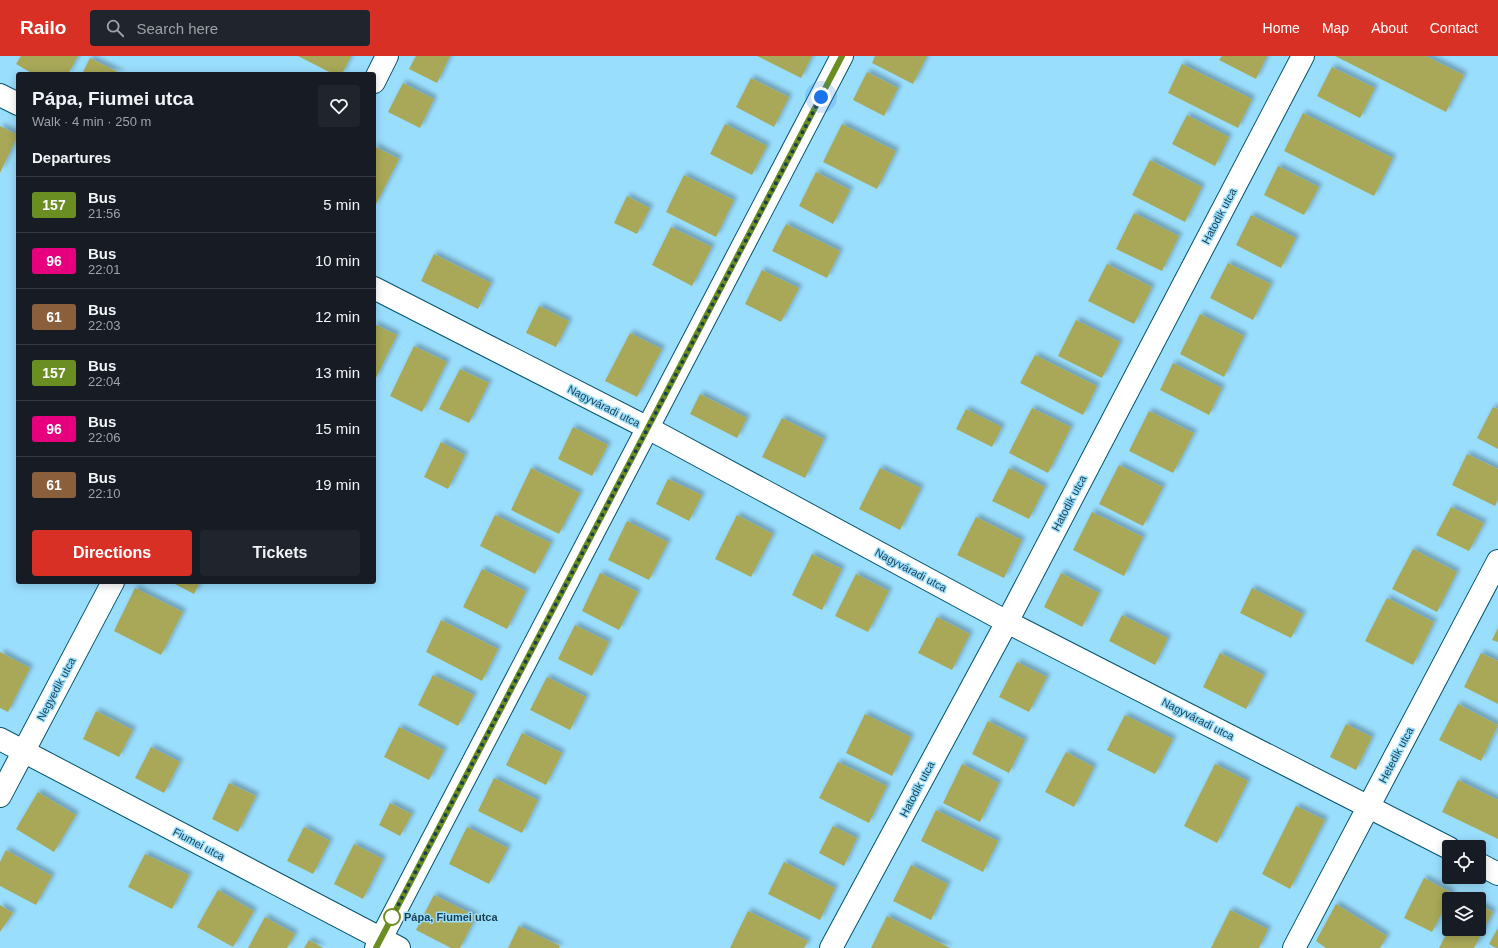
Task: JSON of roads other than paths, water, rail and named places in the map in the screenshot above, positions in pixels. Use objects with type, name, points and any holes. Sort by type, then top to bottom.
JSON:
[{"type":"street","points":[[376,78],[388,56]]},
{"type":"street","points":[[385,945],[648,428],[842,56]]},
{"type":"street","name":"Hatodik utca","points":[[831,948],[1007,622],[1303,56]]},
{"type":"street","points":[[0,94],[16,103]]},
{"type":"street","name":"Nagyváradi utca","points":[[376,289],[648,428],[1007,622],[1442,844]]},
{"type":"street","name":"Hetedik utca","points":[[1294,948],[1498,561]]},
{"type":"street","name":"Negyedik utca","points":[[0,796],[112,584]]},
{"type":"street","name":"Fiumei utca","points":[[0,739],[385,945]]},
{"type":"street","points":[[1486,868],[1498,874]]},
{"type":"place","name":"Pápa, Fiumei utca","points":[[392,917]]}]
